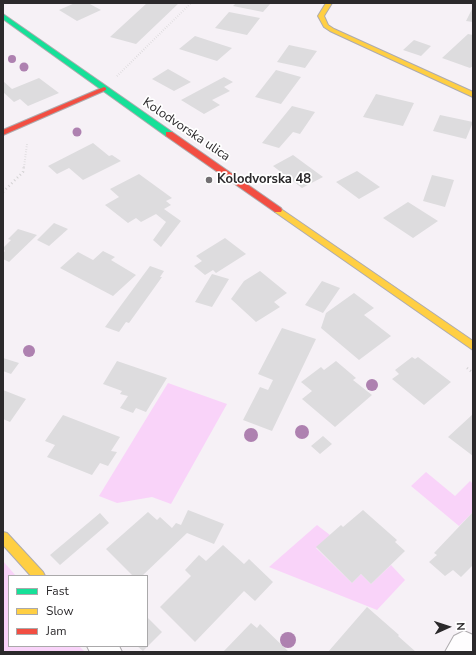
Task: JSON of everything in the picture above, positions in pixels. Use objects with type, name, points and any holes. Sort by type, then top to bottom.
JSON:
[{"type":"street","points":[[330,3],[323,11],[321,16],[326,26],[392,59],[473,95]]},
{"type":"street","name":"Kolodvorska ulica","points":[[3,16],[104,89],[473,346]]},
{"type":"street","points":[[3,133],[104,89]]},
{"type":"street","points":[[3,537],[37,575]]},
{"type":"path","points":[[117,76],[191,3]]},
{"type":"path","points":[[3,192],[23,172],[29,122]]},
{"type":"shaded area","points":[[168,383],[227,404],[171,504],[152,497],[117,503],[99,496]]},
{"type":"shaded area","points":[[426,472],[455,496],[470,481],[473,484],[473,512],[459,526],[411,486]]},
{"type":"shaded area","points":[[317,525],[330,535],[316,548],[352,583],[361,574],[371,584],[391,565],[405,580],[377,610],[269,567]]},
{"type":"shaded area","points":[[3,561],[15,575],[8,575],[8,647],[80,647],[85,652],[3,652]]},
{"type":"building","points":[[75,3],[88,3],[101,10],[77,21],[59,10]]},
{"type":"building","points":[[147,3],[179,3],[136,44],[110,37]]},
{"type":"building","points":[[236,3],[271,3],[263,12],[233,6]]},
{"type":"building","points":[[473,7],[473,22],[466,21]]},
{"type":"building","points":[[229,12],[260,18],[247,35],[215,28]]},
{"type":"building","points":[[468,34],[473,35],[473,66],[470,68],[442,58]]},
{"type":"building","points":[[195,36],[232,48],[217,61],[179,49]]},
{"type":"building","points":[[414,40],[431,46],[421,56],[403,50]]},
{"type":"building","points":[[289,45],[317,51],[305,68],[277,62]]},
{"type":"building","points":[[168,69],[191,82],[174,91],[152,79]]},
{"type":"building","points":[[276,70],[301,77],[281,104],[255,97]]},
{"type":"building","points":[[224,77],[233,82],[224,87],[230,91],[212,100],[220,105],[204,114],[181,100]]},
{"type":"building","points":[[39,78],[59,93],[28,106],[20,99],[14,102],[3,92],[3,81],[12,89]]},
{"type":"building","points":[[376,94],[414,103],[403,126],[363,117]]},
{"type":"building","points":[[292,106],[315,112],[300,134],[293,132],[279,148],[262,143]]},
{"type":"building","points":[[440,115],[473,122],[466,139],[433,131]]},
{"type":"building","points":[[93,143],[109,156],[112,155],[121,161],[83,180],[69,168],[57,174],[48,166]]},
{"type":"building","points":[[293,155],[323,177],[302,188],[273,166]]},
{"type":"building","points":[[357,171],[380,187],[359,199],[336,182]]},
{"type":"building","points":[[139,174],[172,198],[166,201],[171,205],[164,209],[181,221],[161,247],[153,240],[166,222],[156,214],[141,222],[136,218],[128,223],[105,205],[119,197],[110,189]]},
{"type":"building","points":[[432,175],[454,180],[445,207],[423,201]]},
{"type":"building","points":[[408,202],[438,221],[413,238],[383,218]]},
{"type":"building","points":[[54,223],[68,229],[49,246],[37,240]]},
{"type":"building","points":[[18,229],[37,235],[9,262],[3,259],[3,253],[5,251],[3,248],[11,240],[8,239]]},
{"type":"building","points":[[225,238],[246,254],[216,273],[213,270],[205,275],[194,266],[202,261],[196,256]]},
{"type":"building","points":[[103,251],[115,257],[111,260],[136,275],[113,296],[60,268],[78,252],[93,260]]},
{"type":"building","points":[[150,266],[164,271],[160,277],[162,277],[129,323],[126,322],[119,332],[105,327]]},
{"type":"building","points":[[260,271],[287,293],[274,302],[280,307],[256,322],[231,299],[244,281]]},
{"type":"building","points":[[212,274],[229,279],[212,307],[195,302]]},
{"type":"building","points":[[322,281],[340,288],[323,313],[305,305]]},
{"type":"building","points":[[354,293],[374,308],[364,315],[391,336],[359,360],[321,328],[326,313]]},
{"type":"building","points":[[282,328],[316,339],[272,431],[243,420],[260,387],[268,390],[273,380],[258,374]]},
{"type":"building","points":[[412,357],[415,359],[418,357],[451,382],[424,405],[392,379],[399,374],[395,370]]},
{"type":"building","points":[[3,358],[19,363],[11,374],[3,371]]},
{"type":"building","points":[[117,361],[167,378],[146,412],[136,408],[133,413],[120,408],[128,396],[120,394],[122,391],[103,384]]},
{"type":"building","points":[[336,361],[356,378],[353,380],[372,395],[335,427],[302,399],[312,391],[301,382],[321,367],[324,370]]},
{"type":"building","points":[[3,390],[26,399],[10,422],[3,419]]},
{"type":"building","points":[[473,414],[473,456],[448,437]]},
{"type":"building","points":[[63,415],[120,437],[111,451],[117,452],[108,466],[100,463],[92,475],[47,457],[55,445],[45,441]]},
{"type":"building","points":[[323,436],[332,444],[320,454],[311,446]]},
{"type":"building","points":[[188,510],[224,524],[214,544],[187,533],[143,575],[132,575],[106,549],[148,512],[157,520],[160,517],[172,528],[176,523],[181,525]]},
{"type":"building","points":[[363,510],[397,540],[395,542],[405,551],[371,584],[361,574],[352,583],[316,547],[341,525],[343,527]]},
{"type":"building","points":[[473,512],[473,565],[461,577],[453,570],[445,576],[429,562],[437,555],[434,553]]},
{"type":"building","points":[[100,513],[109,523],[60,565],[50,555]]},
{"type":"building","points":[[223,545],[244,564],[249,559],[273,582],[255,601],[244,591],[195,642],[160,607],[191,576],[185,570],[199,555],[206,561]]},
{"type":"building","points":[[367,607],[399,635],[398,636],[416,652],[328,652]]},
{"type":"building","points":[[148,618],[162,632],[148,646]]},
{"type":"building","points":[[251,623],[257,628],[260,624],[289,652],[223,652]]},
{"type":"building","points":[[138,647],[147,647],[143,651]]},
{"type":"traffic: fast","points":[[3,16],[169,134]]},
{"type":"traffic: slow","points":[[329,3],[321,16],[326,26],[332,30],[473,95]]},
{"type":"traffic: slow","points":[[278,210],[473,346]]},
{"type":"traffic: slow","points":[[3,537],[38,575]]},
{"type":"traffic: jam","points":[[3,133],[104,89]]},
{"type":"traffic: jam","points":[[169,134],[278,210]]},
{"type":"place","name":"Kolodvorska 48","points":[[209,180]]}]
